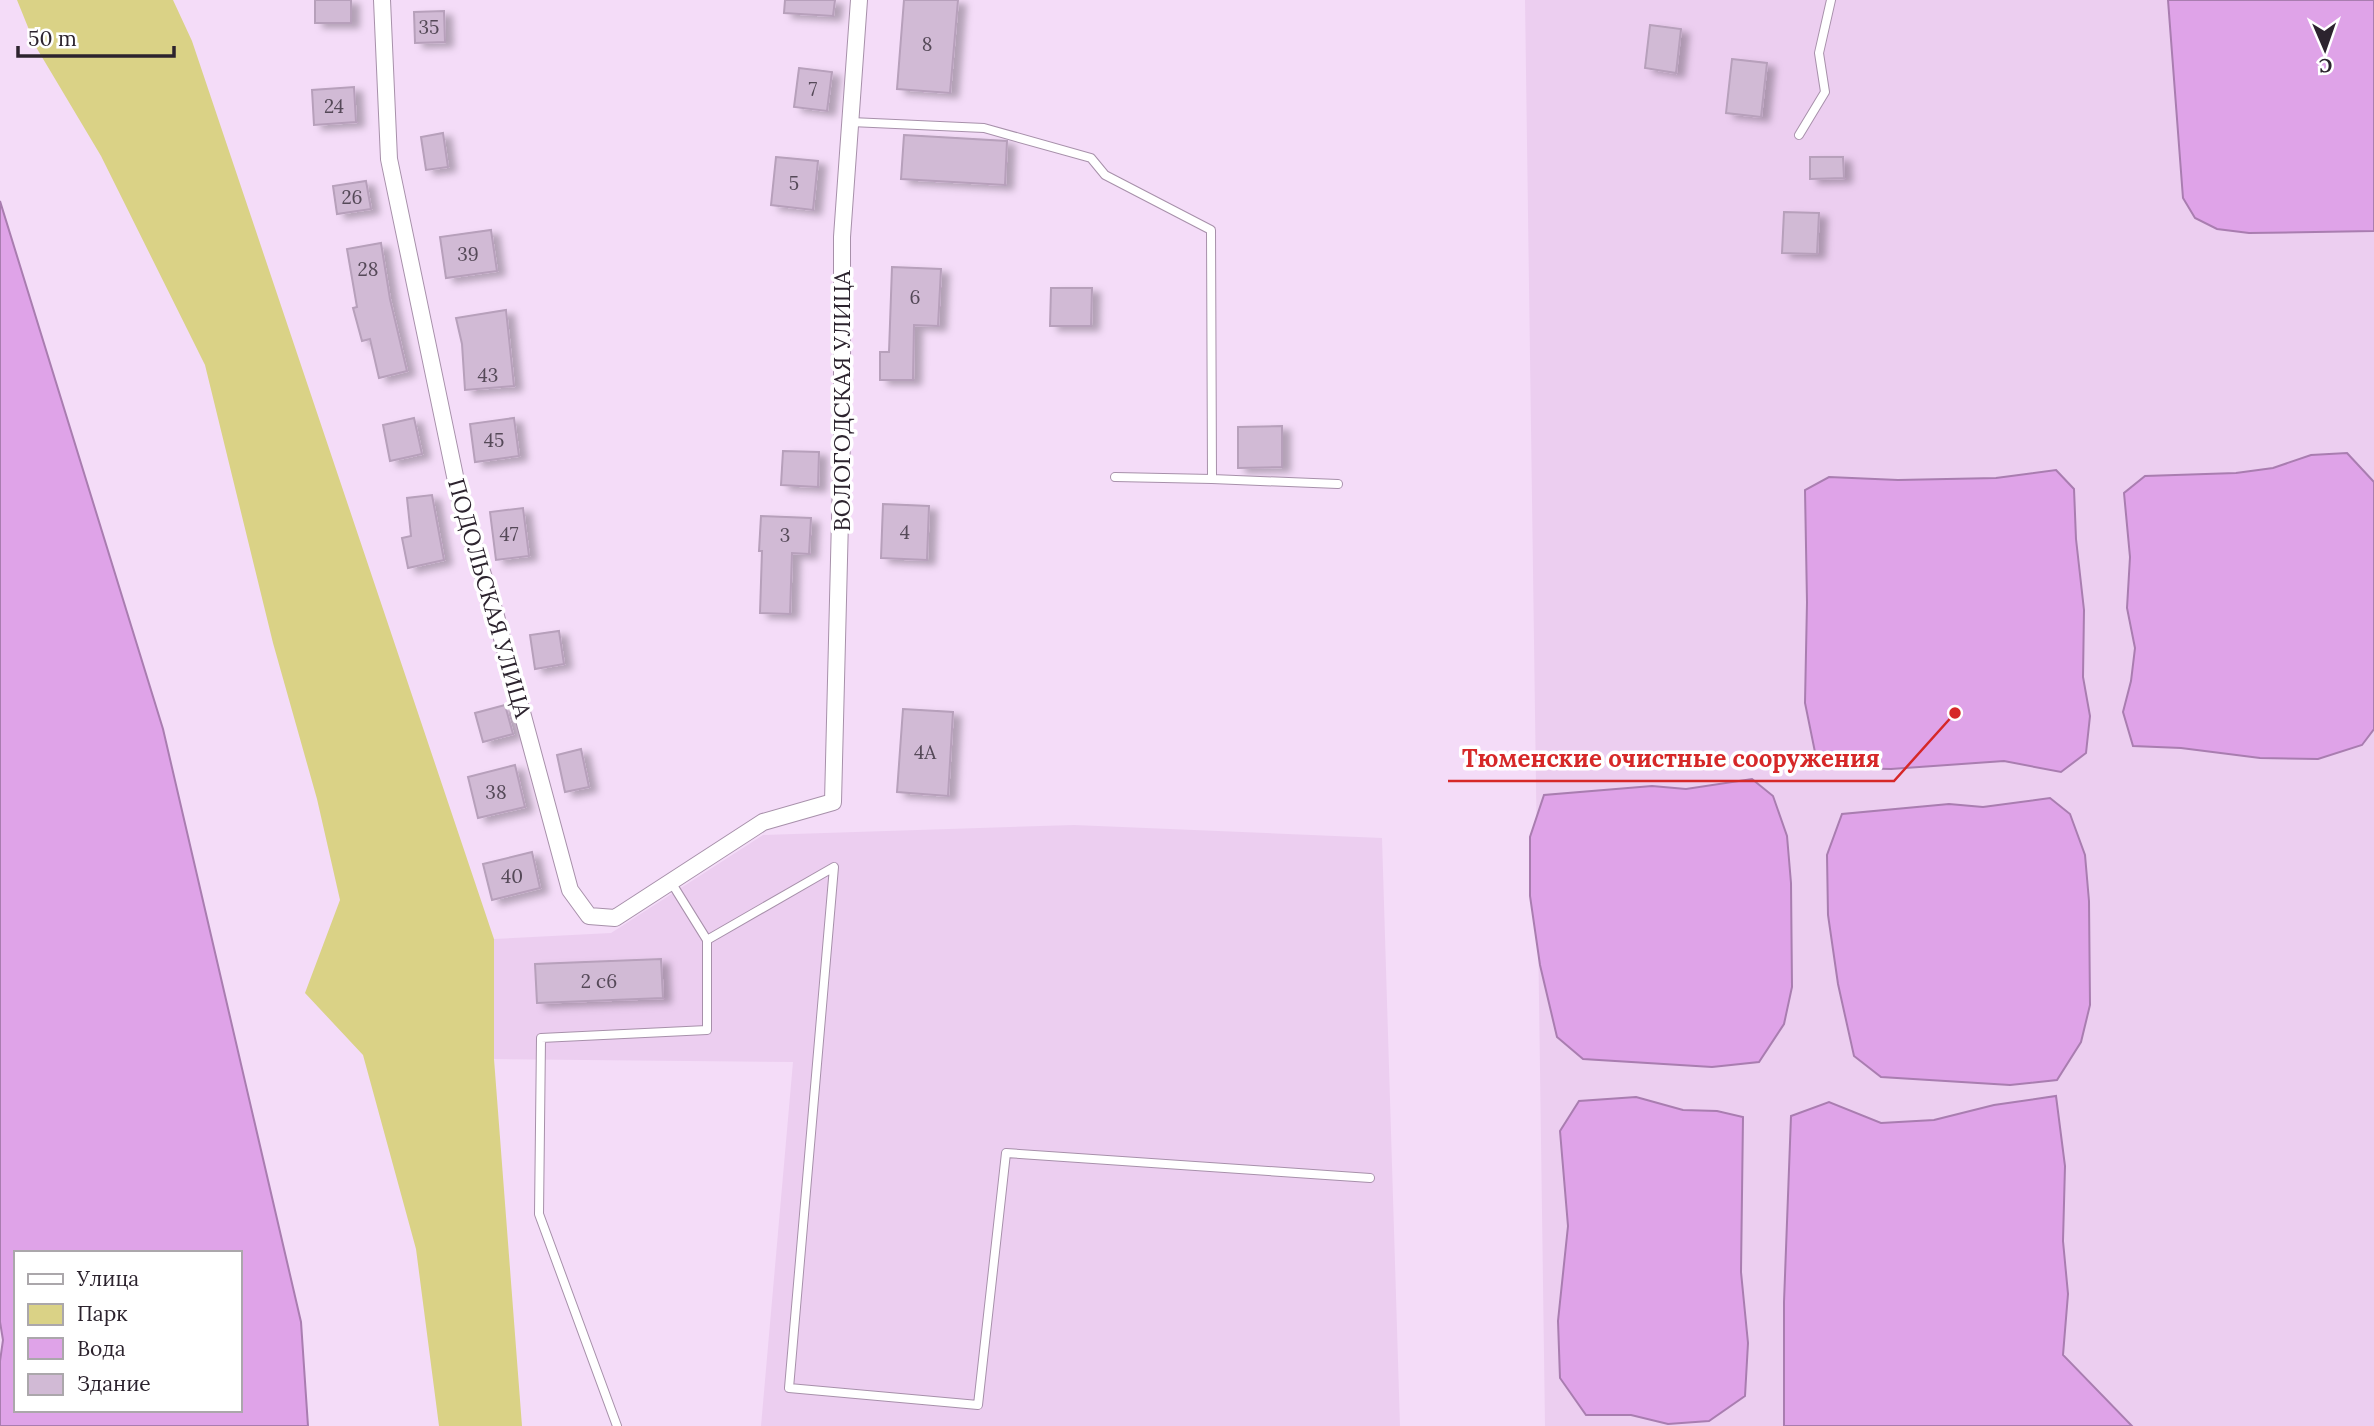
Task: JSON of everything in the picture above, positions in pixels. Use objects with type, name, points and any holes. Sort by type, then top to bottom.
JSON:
[{"type":"street","name":"ПОДОЛЬСКАЯ УЛИЦА","points":[[382,0],[389,159],[461,505],[496,616],[570,890],[589,916],[615,918],[763,822],[833,802]]},
{"type":"street","name":"ВОЛОГОДСКАЯ УЛИЦА","points":[[833,802],[842,439],[842,237],[859,0]]},
{"type":"lane","points":[[1799,135],[1825,92],[1819,53],[1831,0]]},
{"type":"lane","points":[[850,122],[984,128],[1091,158],[1105,175],[1211,230],[1212,479]]},
{"type":"lane","points":[[1115,477],[1338,484]]},
{"type":"lane","points":[[707,940],[834,867],[789,1388],[978,1405],[1006,1153],[1370,1178]]},
{"type":"lane","points":[[617,1426],[539,1214],[541,1038],[708,1030],[707,940],[671,882]]},
{"type":"shaded area","points":[[1525,0],[2374,0],[2374,1426],[1545,1426]]},
{"type":"shaded area","points":[[1074,825],[1382,838],[1400,1426],[761,1426],[793,1062],[494,1059],[494,939],[611,933],[763,835]]},
{"type":"green space","points":[[17,0],[173,0],[192,41],[494,939],[494,1059],[522,1426],[439,1426],[416,1249],[363,1055],[305,993],[340,900],[317,799],[273,643],[205,365],[101,156],[36,47]]},
{"type":"water","points":[[2168,0],[2374,0],[2374,231],[2249,233],[2217,229],[2195,218],[2183,198]]},
{"type":"water","points":[[0,201],[163,729],[301,1322],[308,1426],[0,1426],[0,1361],[3,1340],[0,1322]]},
{"type":"water","points":[[2347,453],[2374,482],[2374,729],[2362,745],[2318,759],[2260,758],[2181,748],[2133,746],[2123,712],[2131,681],[2135,648],[2127,608],[2130,557],[2124,493],[2145,476],[2236,473],[2273,468],[2311,455]]},
{"type":"water","points":[[2056,470],[2074,489],[2076,539],[2084,610],[2083,677],[2090,716],[2086,753],[2061,772],[2004,761],[1891,769],[1848,768],[1816,757],[1805,703],[1805,490],[1829,477],[1898,480],[1996,478]]},
{"type":"water","points":[[1752,779],[1773,796],[1787,836],[1791,883],[1792,987],[1784,1024],[1759,1062],[1712,1067],[1583,1059],[1557,1037],[1540,965],[1530,896],[1530,837],[1544,795],[1652,786],[1686,789]]},
{"type":"water","points":[[2050,798],[2070,814],[2085,855],[2089,901],[2090,1005],[2081,1042],[2057,1080],[2010,1085],[1881,1077],[1854,1056],[1838,984],[1828,915],[1827,855],[1842,814],[1949,804],[1983,807]]},
{"type":"water","points":[[2056,1096],[2065,1166],[2063,1241],[2068,1294],[2063,1355],[2132,1426],[1784,1426],[1784,1302],[1791,1116],[1829,1102],[1881,1123],[1934,1120],[1994,1105]]},
{"type":"water","points":[[1636,1097],[1683,1110],[1717,1111],[1743,1117],[1741,1272],[1748,1343],[1745,1396],[1709,1421],[1668,1424],[1631,1415],[1586,1415],[1560,1378],[1558,1321],[1568,1226],[1560,1131],[1579,1101]]},
{"type":"building","points":[[315,0],[351,0],[351,23],[315,23]]},
{"type":"building","points":[[785,0],[835,0],[833,16],[784,13]]},
{"type":"building","points":[[904,0],[958,0],[950,93],[897,89]]},
{"type":"building","points":[[444,11],[445,42],[415,43],[414,12]]},
{"type":"building","points":[[1650,25],[1681,29],[1676,73],[1645,68]]},
{"type":"building","points":[[1732,59],[1767,63],[1761,117],[1726,113]]},
{"type":"building","points":[[799,68],[832,72],[827,111],[794,107]]},
{"type":"building","points":[[354,87],[356,122],[314,125],[312,90]]},
{"type":"building","points":[[443,133],[448,167],[426,170],[421,137]]},
{"type":"building","points":[[904,135],[1007,141],[1005,185],[901,179]]},
{"type":"building","points":[[776,157],[818,161],[813,210],[771,205]]},
{"type":"building","points":[[1810,157],[1843,157],[1844,178],[1810,179]]},
{"type":"building","points":[[366,181],[371,209],[337,214],[333,186]]},
{"type":"building","points":[[1784,212],[1819,213],[1817,254],[1782,253]]},
{"type":"building","points":[[491,230],[497,271],[446,278],[440,237]]},
{"type":"building","points":[[381,243],[390,299],[407,371],[379,378],[370,339],[362,341],[353,308],[357,307],[347,249]]},
{"type":"building","points":[[892,267],[941,269],[938,326],[914,325],[913,380],[880,380],[880,352],[889,352]]},
{"type":"building","points":[[1051,288],[1092,288],[1091,326],[1050,326]]},
{"type":"building","points":[[506,310],[514,386],[465,390],[462,344],[456,318]]},
{"type":"building","points":[[414,418],[422,454],[390,461],[383,425]]},
{"type":"building","points":[[514,418],[519,456],[475,462],[470,424]]},
{"type":"building","points":[[1282,426],[1282,467],[1238,468],[1238,427]]},
{"type":"building","points":[[783,451],[819,452],[818,487],[781,485]]},
{"type":"building","points":[[432,495],[444,560],[408,568],[402,538],[411,536],[407,498]]},
{"type":"building","points":[[883,504],[929,506],[927,560],[881,558]]},
{"type":"building","points":[[523,508],[529,556],[496,560],[490,512]]},
{"type":"building","points":[[761,516],[811,518],[809,554],[792,553],[790,614],[760,613]]},
{"type":"building","points":[[559,631],[564,664],[535,669],[530,635]]},
{"type":"building","points":[[505,705],[513,734],[483,742],[475,713]]},
{"type":"building","points":[[903,709],[953,712],[948,796],[897,792]]},
{"type":"building","points":[[581,749],[589,787],[565,792],[557,755]]},
{"type":"building","points":[[515,765],[525,807],[478,818],[468,777]]},
{"type":"building","points":[[532,852],[540,888],[492,900],[483,864]]},
{"type":"building","points":[[661,959],[663,998],[537,1003],[535,964]]},
{"type":"place","name":"Тюменские очистные сооружения","points":[[1955,713]]}]
